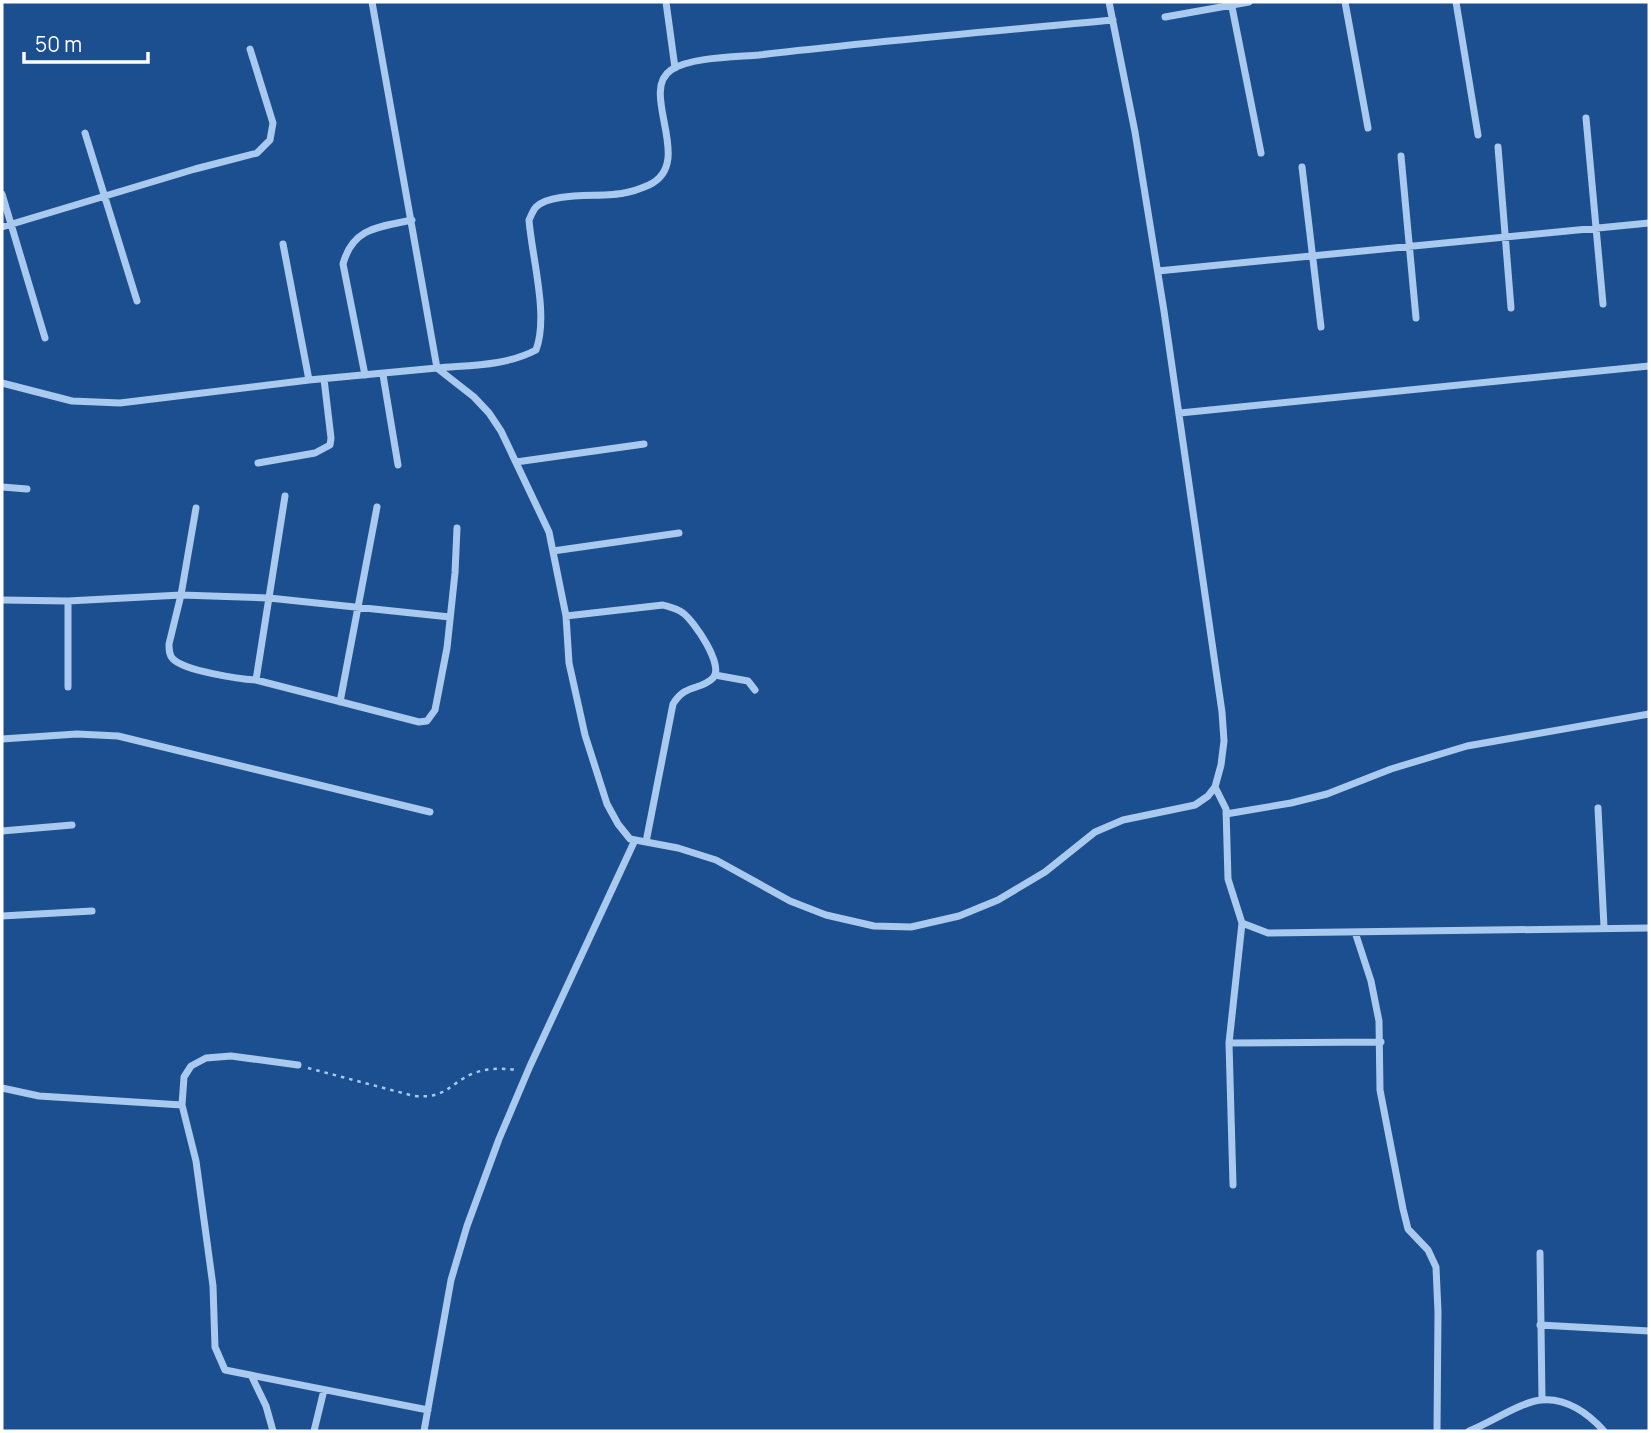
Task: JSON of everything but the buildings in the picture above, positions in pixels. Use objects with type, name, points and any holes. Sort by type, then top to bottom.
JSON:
[{"type":"street","points":[[372,2],[437,368],[489,412],[549,532],[566,616],[569,663],[585,735],[607,804],[618,824],[630,839],[678,848],[716,860],[790,901],[826,915],[874,926],[911,927],[959,916],[998,900],[1045,872],[1095,832],[1124,820],[1195,805],[1215,787],[1221,765],[1224,741],[1222,712],[1180,413],[1135,132],[1110,2]]},
{"type":"street","points":[[666,2],[676,68]]},
{"type":"street","points":[[1165,17],[1231,3],[1249,2]]},
{"type":"street","points":[[1345,2],[1368,128]]},
{"type":"street","points":[[1455,2],[1478,135]]},
{"type":"street","points":[[1231,3],[1261,153]]},
{"type":"street","points":[[2,383],[72,401],[120,403],[309,380],[507,361],[523,357],[536,350],[540,338],[541,320],[529,220],[536,207],[555,198],[625,193],[651,184],[662,175],[668,165],[660,91],[664,77],[684,63],[1113,20]]},
{"type":"street","points":[[5,226],[257,153],[270,140],[272,123],[250,49]]},
{"type":"street","points":[[1586,118],[1603,304]]},
{"type":"street","points":[[85,134],[137,301]]},
{"type":"street","points":[[1498,147],[1511,308]]},
{"type":"street","points":[[1401,156],[1416,318]]},
{"type":"street","points":[[1302,167],[1321,327]]},
{"type":"street","points":[[2,194],[5,226],[45,338]]},
{"type":"street","points":[[366,375],[343,264],[346,253],[354,240],[363,233],[412,220]]},
{"type":"street","points":[[1158,271],[1649,223]]},
{"type":"street","points":[[283,244],[309,380]]},
{"type":"street","points":[[1180,413],[1649,366]]},
{"type":"street","points":[[383,375],[398,465]]},
{"type":"street","points":[[258,463],[316,453],[330,445],[324,379]]},
{"type":"street","points":[[516,462],[644,444]]},
{"type":"street","points":[[2,487],[27,489]]},
{"type":"street","points":[[256,680],[285,496]]},
{"type":"street","points":[[340,702],[377,507]]},
{"type":"street","points":[[196,508],[181,595],[169,644],[172,659],[226,676],[256,680],[419,722],[427,720],[435,710],[447,648],[457,528]]},
{"type":"street","points":[[553,551],[679,533]]},
{"type":"street","points":[[2,600],[181,595],[269,598],[450,617]]},
{"type":"street","points":[[68,600],[68,687]]},
{"type":"street","points":[[566,616],[663,606],[676,608],[689,618],[705,641],[716,666],[712,680],[679,694],[673,704],[646,842]]},
{"type":"street","points":[[715,675],[748,681],[755,690]]},
{"type":"street","points":[[1226,814],[1327,794],[1424,758],[1467,746],[1649,713]]},
{"type":"street","points":[[2,738],[77,734],[118,736],[430,812]]},
{"type":"street","points":[[1215,787],[1222,798],[1226,814],[1228,879],[1242,923],[1229,1043],[1233,1185]]},
{"type":"street","points":[[1598,808],[1604,927]]},
{"type":"street","points":[[2,831],[72,825]]},
{"type":"street","points":[[424,1431],[451,1280],[467,1226],[499,1139],[528,1072],[635,840]]},
{"type":"street","points":[[2,916],[92,911]]},
{"type":"street","points":[[1242,923],[1268,933],[1649,928]]},
{"type":"street","points":[[1355,932],[1371,981],[1381,1042],[1380,1090],[1403,1209],[1408,1228],[1428,1250],[1436,1267],[1437,1431]]},
{"type":"street","points":[[1229,1043],[1381,1042]]},
{"type":"street","points":[[298,1065],[231,1056],[206,1058],[191,1066],[184,1077],[182,1105],[196,1161],[213,1286],[215,1347],[225,1370],[428,1409]]},
{"type":"street","points":[[2,1088],[38,1096],[182,1105]]},
{"type":"street","points":[[1540,1253],[1542,1399]]},
{"type":"street","points":[[1541,1325],[1649,1331]]},
{"type":"street","points":[[251,1377],[266,1406],[273,1431]]},
{"type":"street","points":[[314,1431],[324,1390]]},
{"type":"street","points":[[1469,1431],[1542,1399],[1576,1407],[1604,1431]]},
{"type":"path","points":[[298,1065],[414,1096],[430,1097],[445,1092],[471,1074],[492,1068],[528,1072]]}]
